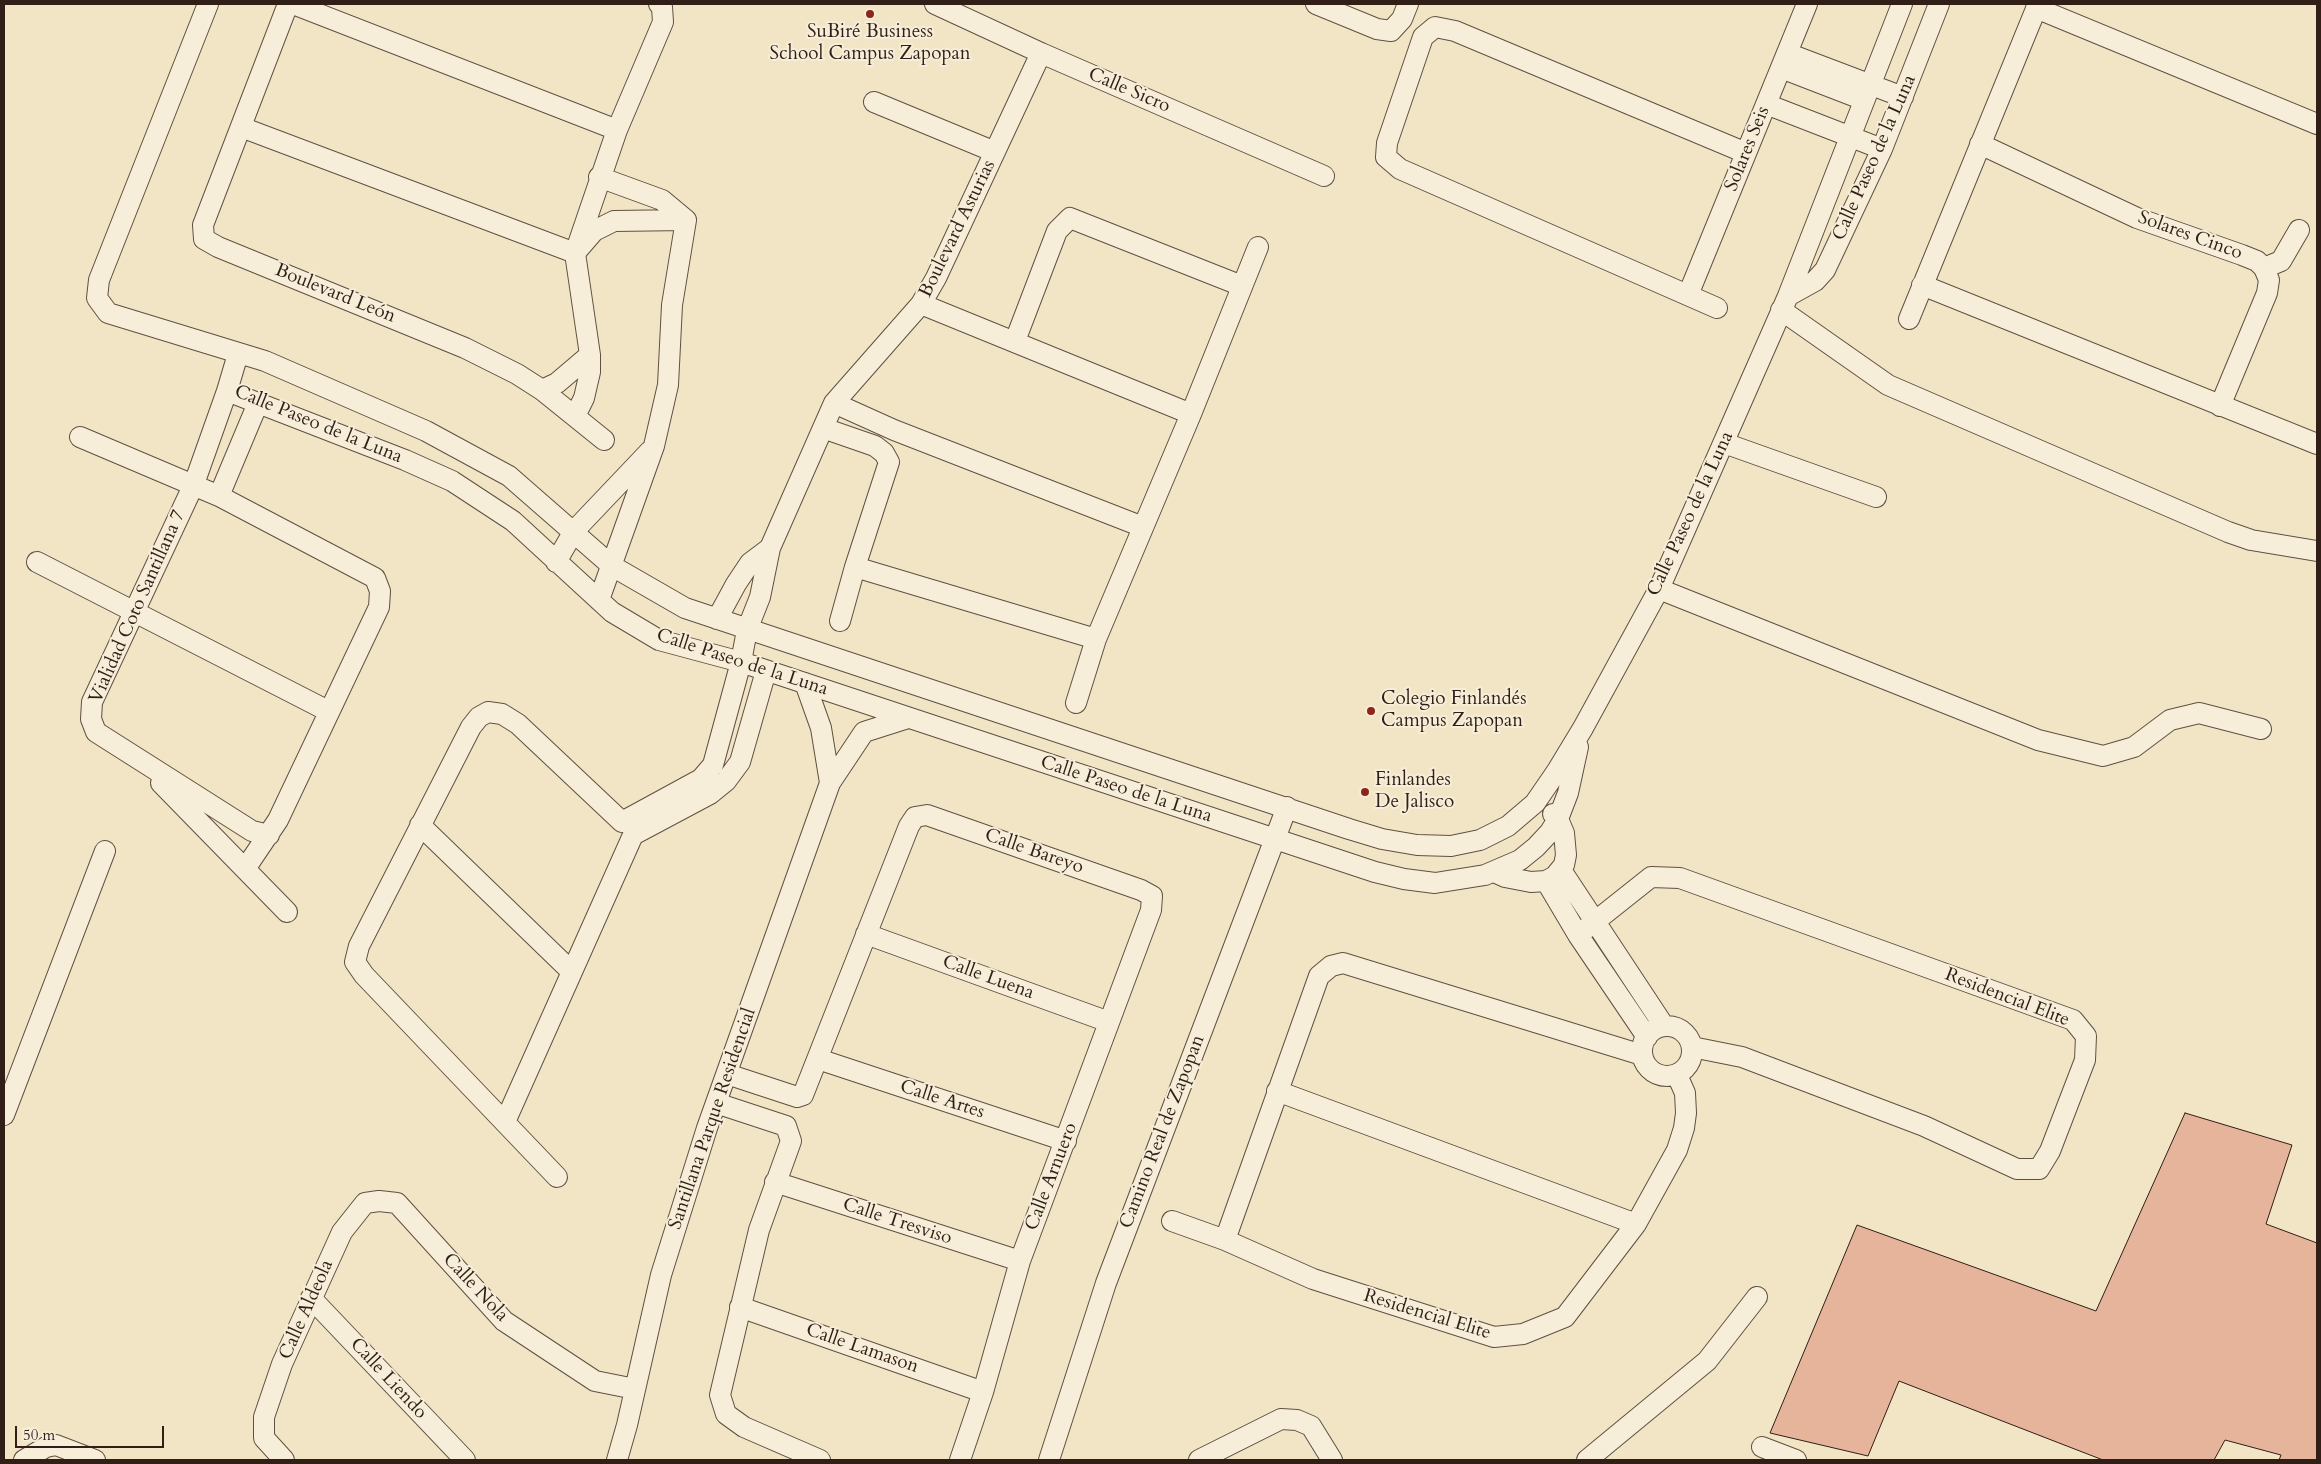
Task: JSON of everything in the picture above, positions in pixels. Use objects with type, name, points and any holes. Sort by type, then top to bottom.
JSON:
[{"type":"street","points":[[208,4],[99,280],[97,298],[108,312],[238,354]]},
{"type":"street","name":"Boulevard León","points":[[288,4],[203,225],[204,239],[218,247],[465,348],[516,374],[542,390]]},
{"type":"street","points":[[293,4],[617,130]]},
{"type":"street","points":[[575,416],[584,398],[588,381],[590,355],[575,253],[599,177],[663,22],[662,7],[658,4]]},
{"type":"street","name":"Calle Sicro","points":[[935,4],[1041,53],[1324,176]]},
{"type":"street","points":[[1316,4],[1378,29],[1391,31],[1402,19],[1408,4]]},
{"type":"street","name":"Solares Seis","points":[[1688,295],[1807,4]]},
{"type":"street","name":"Calle Paseo de la Luna","points":[[1583,728],[1568,793],[1558,819],[1550,832],[1520,860],[1494,872],[1466,879],[1434,883],[1404,879],[1375,872],[741,662],[659,640],[612,612],[513,521],[452,481],[405,460],[227,392],[238,354],[265,361],[426,431],[509,476],[612,566],[685,608],[1382,839],[1417,845],[1452,846],[1480,840],[1508,826],[1535,803],[1558,771],[1659,589],[1785,303],[1902,4]]},
{"type":"street","name":"Calle Paseo de la Luna","points":[[1785,303],[1815,281],[1825,270],[1882,148],[1939,4]]},
{"type":"street","points":[[1909,319],[2037,6],[2317,124]]},
{"type":"street","points":[[1717,308],[1400,169],[1386,156],[1387,143],[1422,37],[1434,27],[1455,31],[1746,153]]},
{"type":"street","name":"Boulevard Asturias","points":[[420,825],[471,727],[478,717],[488,712],[502,714],[518,724],[622,822],[701,779],[713,765],[741,662],[747,630],[760,597],[770,548],[834,403],[921,304],[936,278],[1041,53]]},
{"type":"street","points":[[1784,60],[1867,92],[1903,97]]},
{"type":"street","points":[[1769,97],[1852,129],[1882,148]]},
{"type":"street","points":[[874,102],[995,152]]},
{"type":"street","points":[[241,127],[575,253]]},
{"type":"street","name":"Solares Cinco","points":[[1980,144],[2137,218],[2242,255],[2257,261],[2264,268],[2269,280],[2267,293],[2220,406]]},
{"type":"street","points":[[599,177],[662,200],[686,220]]},
{"type":"street","points":[[1015,341],[1057,231],[1070,218],[1242,286]]},
{"type":"street","points":[[575,253],[594,231],[614,221],[686,220]]},
{"type":"street","points":[[599,600],[654,446],[668,385],[672,305],[686,220]]},
{"type":"street","points":[[2264,268],[2281,261],[2299,230]]},
{"type":"street","points":[[1076,703],[1096,639],[1191,414],[1258,247]]},
{"type":"street","points":[[1922,286],[2317,444]]},
{"type":"street","points":[[1785,303],[1888,385],[2228,532],[2252,540],[2317,551]]},
{"type":"street","points":[[921,304],[1191,414]]},
{"type":"street","points":[[590,355],[557,383],[542,390],[604,440]]},
{"type":"street","name":"Vialidad Coto Santillana 7","points":[[227,392],[194,484],[92,702],[91,719],[96,732],[252,831],[269,836]]},
{"type":"street","points":[[220,496],[258,403]]},
{"type":"street","points":[[834,403],[894,430],[1143,527]]},
{"type":"street","points":[[823,428],[875,446],[884,453],[889,462],[855,567],[840,621]]},
{"type":"street","points":[[80,437],[220,496],[375,578],[380,591],[379,607],[269,836],[245,869]]},
{"type":"street","points":[[1724,443],[1876,497]]},
{"type":"street","points":[[556,562],[574,531],[654,446]]},
{"type":"street","name":"Boulevard Asturias","points":[[717,619],[750,563],[770,548]]},
{"type":"street","points":[[37,562],[328,711]]},
{"type":"street","points":[[855,567],[1096,639]]},
{"type":"street","points":[[1659,589],[2038,740],[2103,756],[2134,747],[2170,720],[2200,713],[2261,729]]},
{"type":"street","points":[[504,1122],[633,835],[710,794],[726,781],[740,762],[766,671]]},
{"type":"street","points":[[805,683],[821,728],[830,783]]},
{"type":"street","points":[[830,783],[864,732],[908,718]]},
{"type":"street","points":[[1052,765],[1064,733]]},
{"type":"street","points":[[139,760],[287,912]]},
{"type":"street","name":"Santillana Parque Residencial","points":[[616,1460],[635,1389],[661,1274],[716,1104],[830,783]]},
{"type":"street","points":[[1494,872],[1523,881],[1553,875],[1566,855],[1564,834],[1558,819],[1548,809],[1535,803]]},
{"type":"street","name":"Camino Real de Zapopan","points":[[1048,1460],[1106,1283],[1287,808]]},
{"type":"street","name":"Calle Bareyo","points":[[866,934],[909,826],[915,817],[927,815],[1142,890],[1152,896]]},
{"type":"street","points":[[557,1177],[364,975],[355,962],[359,946],[420,825],[571,971]]},
{"type":"street","points":[[4,1115],[104,851]]},
{"type":"street","points":[[1553,875],[1594,921],[1664,1026]]},
{"type":"street","points":[[1553,875],[1578,935],[1644,1046],[1651,1071],[1659,1075],[1677,1075],[1690,1063],[1692,1047],[1688,1038],[1682,1031],[1673,1027],[1664,1026],[1654,1030],[1644,1046]]},
{"type":"street","name":"Residencial Elite","points":[[1578,935],[1651,877],[1680,878],[2073,1020],[2086,1036],[2085,1060],[2050,1152],[2039,1169],[2017,1168],[1924,1126],[1742,1057],[1692,1047]]},
{"type":"street","name":"Calle Arnuero","points":[[960,1460],[983,1392],[1020,1261],[1151,910],[1152,896]]},
{"type":"street","points":[[727,1074],[797,1097],[803,1095],[866,934]]},
{"type":"street","name":"Calle Luena","points":[[866,934],[1110,1022]]},
{"type":"street","points":[[1225,1240],[1319,976],[1331,966],[1343,963],[1644,1046]]},
{"type":"street","name":"Calle Artes","points":[[818,1059],[1066,1141]]},
{"type":"street","name":"Residencial Elite","points":[[1172,1221],[1225,1240],[1313,1279],[1494,1337],[1523,1334],[1565,1317],[1636,1224],[1677,1150],[1684,1128],[1686,1113],[1685,1094],[1677,1075]]},
{"type":"street","points":[[1278,1091],[1636,1224]]},
{"type":"street","points":[[716,1104],[786,1126],[790,1141],[759,1230],[720,1395],[726,1414],[744,1427],[820,1460]]},
{"type":"street","name":"Calle Tresviso","points":[[775,1182],[1020,1261]]},
{"type":"street","name":"Calle Nola","points":[[379,1201],[398,1203],[504,1321],[595,1381],[635,1389]]},
{"type":"street","name":"Calle Aldeola","points":[[284,1460],[264,1438],[264,1417],[279,1373],[342,1232],[365,1203],[379,1201]]},
{"type":"street","points":[[1587,1460],[1707,1361],[1757,1297]]},
{"type":"street","name":"Calle Liendo","points":[[311,1298],[465,1460]]},
{"type":"street","name":"Calle Lamason","points":[[740,1307],[983,1392]]},
{"type":"street","points":[[1199,1460],[1281,1419],[1297,1420],[1312,1426],[1332,1460]]},
{"type":"street","points":[[24,1460],[46,1447],[56,1445],[95,1460]]},
{"type":"street","points":[[1762,1448],[1796,1460]]},
{"type":"building","points":[[2185,1113],[2292,1145],[2266,1224],[2317,1243],[2317,1460],[2279,1460],[2281,1455],[2225,1440],[2214,1460],[2103,1460],[1899,1381],[1868,1456],[1770,1433],[1857,1225],[2096,1311]]},
{"type":"place","name":"SuBiré Business School Campus Zapopan","points":[[870,14]]},
{"type":"place","name":"Colegio Finlandés Campus Zapopan","points":[[1371,711]]},
{"type":"place","name":"Finlandes De Jalisco","points":[[1365,792]]}]
